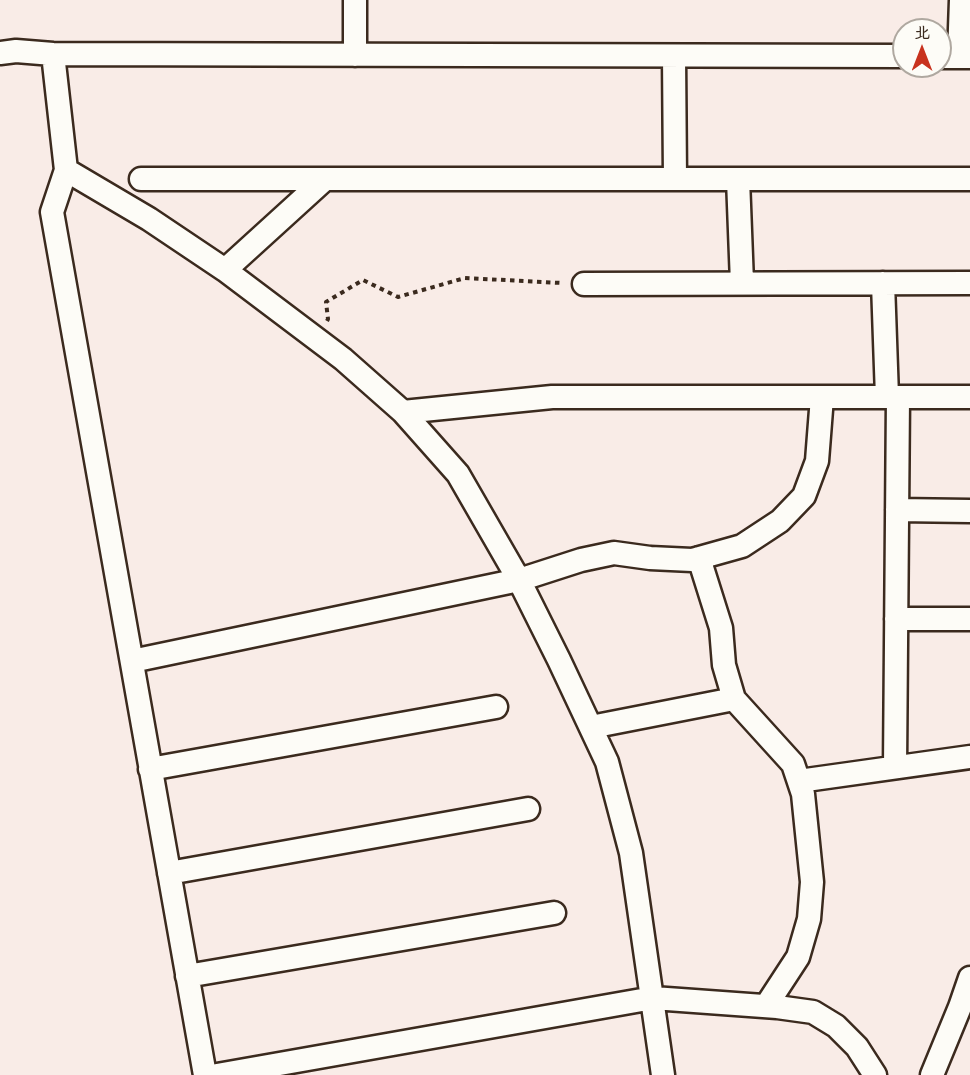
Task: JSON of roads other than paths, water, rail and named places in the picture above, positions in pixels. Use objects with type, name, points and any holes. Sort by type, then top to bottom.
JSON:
[{"type":"lane","points":[[355,0],[355,55]]},
{"type":"lane","points":[[956,57],[961,0]]},
{"type":"lane","points":[[8,52],[892,57]]},
{"type":"lane","points":[[53,54],[66,170],[52,212],[205,1075]]},
{"type":"lane","points":[[674,56],[675,179]]},
{"type":"lane","points":[[66,170],[149,219],[225,270],[343,359],[404,412],[458,474],[519,580],[607,762],[631,853],[663,1075]]},
{"type":"lane","points":[[141,179],[970,179]]},
{"type":"lane","points":[[225,270],[325,179]]},
{"type":"lane","points":[[738,179],[742,283]]},
{"type":"lane","points":[[883,283],[892,397],[897,510],[895,767]]},
{"type":"lane","points":[[584,284],[970,283]]},
{"type":"lane","points":[[404,412],[552,397],[970,397]]},
{"type":"lane","points":[[132,662],[519,580],[581,560],[614,553],[692,560],[742,546],[780,521],[804,496],[817,461],[822,397]]},
{"type":"lane","points":[[897,510],[970,511]]},
{"type":"lane","points":[[699,558],[721,628],[724,665],[734,699],[793,764],[803,794],[812,882],[810,919],[798,957],[766,1006]]},
{"type":"lane","points":[[896,619],[970,619]]},
{"type":"lane","points":[[591,727],[734,699]]},
{"type":"lane","points":[[150,769],[496,708]]},
{"type":"lane","points":[[799,780],[970,757]]},
{"type":"lane","points":[[169,873],[528,809]]},
{"type":"lane","points":[[187,976],[554,914]]},
{"type":"lane","points":[[932,1075],[970,978]]},
{"type":"lane","points":[[217,1075],[653,998],[766,1006],[813,1012],[837,1026],[857,1047],[875,1075]]}]
